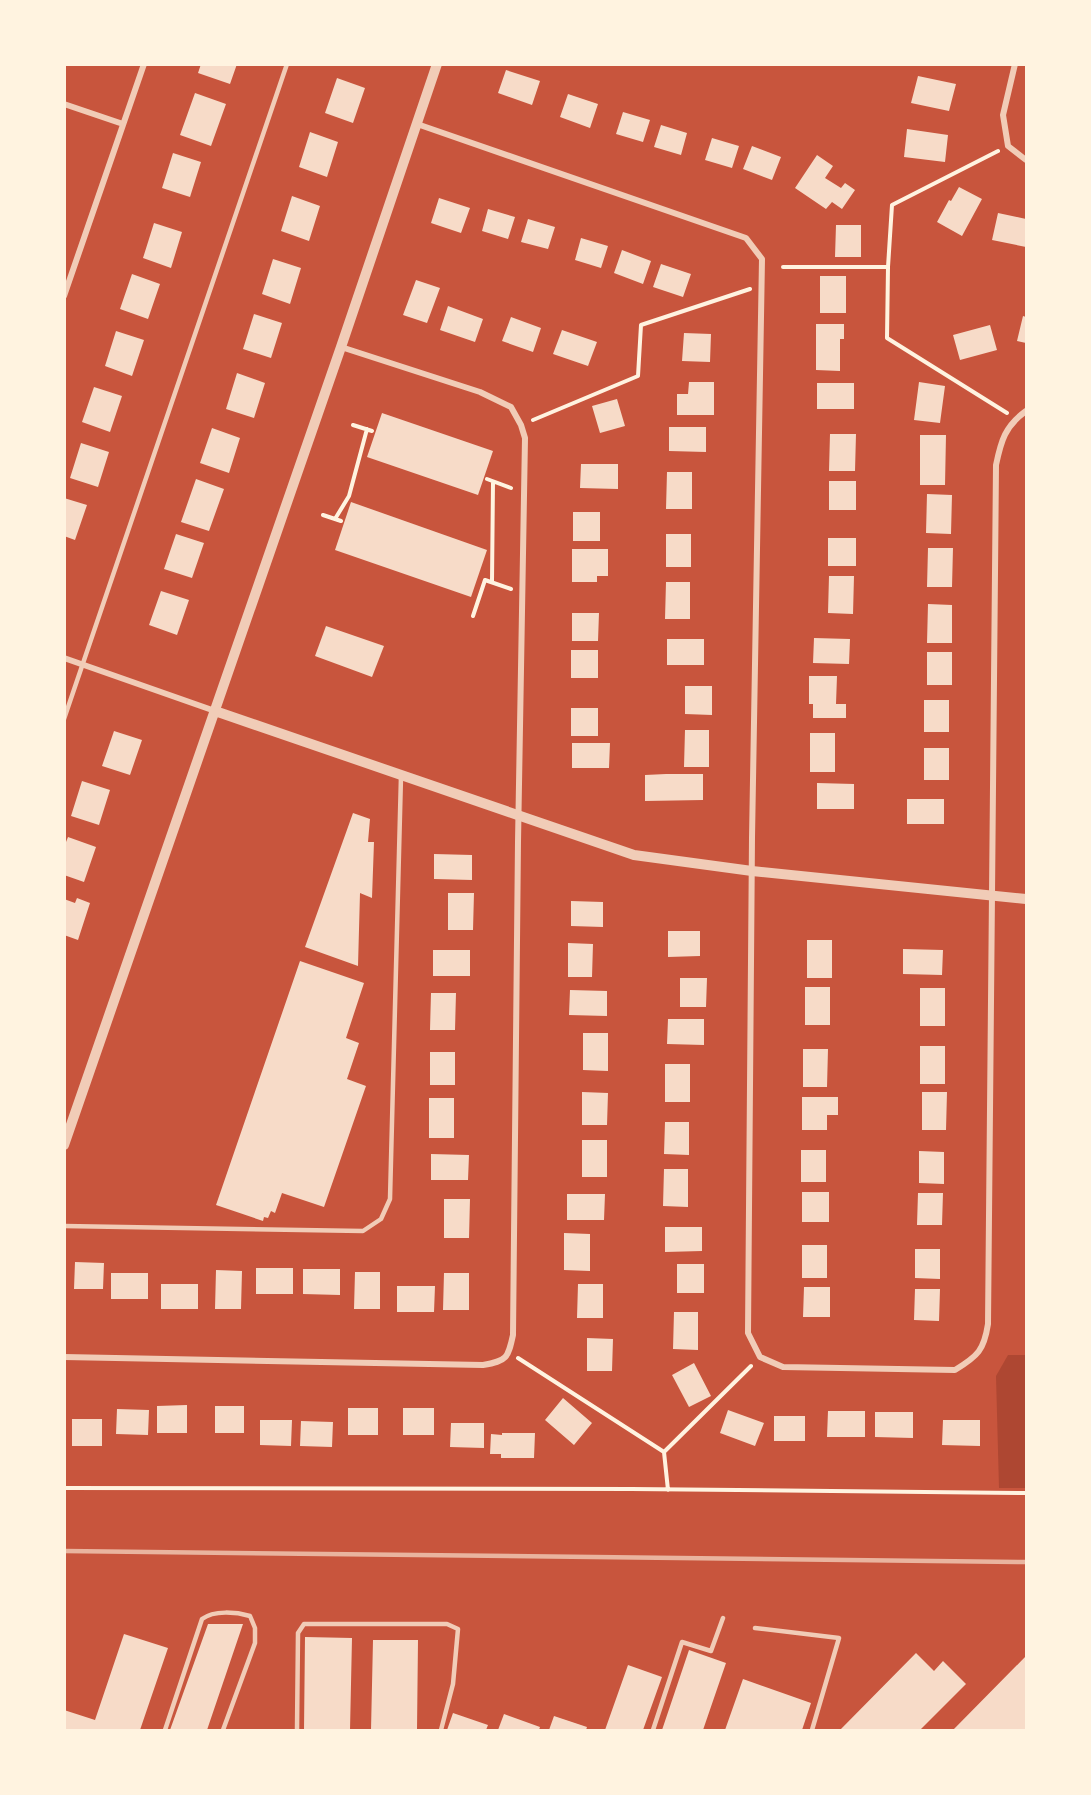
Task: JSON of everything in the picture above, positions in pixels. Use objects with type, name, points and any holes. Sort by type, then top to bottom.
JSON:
[{"type":"street","points":[[64,296],[144,64]]},
{"type":"street","points":[[64,1145],[437,64]]},
{"type":"street","points":[[1015,64],[1003,115],[1008,146],[1026,160]]},
{"type":"street","points":[[64,104],[123,124]]},
{"type":"street","points":[[417,124],[746,238],[762,259],[752,871],[748,1333],[760,1357],[783,1367],[955,1370],[975,1358],[985,1342],[988,1324],[996,465],[1001,438],[1016,419],[1026,411]]},
{"type":"street","points":[[64,1357],[483,1365],[500,1362],[509,1352],[513,1335],[518,814],[525,438],[511,407],[480,393],[341,347]]},
{"type":"street","points":[[64,658],[634,855],[752,871],[1026,898]]},
{"type":"lane","points":[[64,719],[287,64]]},
{"type":"lane","points":[[64,1226],[363,1231],[381,1220],[390,1199],[401,775]]},
{"type":"lane","points":[[165,1731],[202,1619],[208,1614],[240,1614],[250,1616],[255,1628],[255,1643],[223,1731]]},
{"type":"lane","points":[[653,1731],[682,1642],[711,1651],[723,1618]]},
{"type":"lane","points":[[297,1731],[298,1634],[304,1624],[447,1624],[458,1629],[453,1684],[441,1731]]},
{"type":"lane","points":[[755,1628],[839,1638],[812,1731]]},
{"type":"path","points":[[1008,146],[892,205],[887,338],[1016,419]]},
{"type":"path","points":[[783,267],[888,267]]},
{"type":"path","points":[[521,425],[638,376],[641,325],[754,288]]},
{"type":"path","points":[[335,519],[350,496],[370,430],[353,425]]},
{"type":"path","points":[[487,479],[524,492]]},
{"type":"path","points":[[492,582],[493,482]]},
{"type":"path","points":[[323,515],[341,521]]},
{"type":"path","points":[[473,616],[485,580],[522,593]]},
{"type":"path","points":[[509,1352],[664,1452]]},
{"type":"path","points":[[664,1452],[760,1357]]},
{"type":"path","points":[[664,1452],[668,1490]]},
{"type":"path","points":[[64,1488],[1026,1493]]},
{"type":"shaded area","points":[[1008,1355],[1026,1355],[1026,1488],[999,1488],[996,1376]]},
{"type":"building","points":[[201,64],[237,64],[230,84],[198,73]]},
{"type":"building","points":[[506,70],[540,81],[532,105],[498,93]]},
{"type":"building","points":[[918,76],[956,84],[949,111],[911,103]]},
{"type":"building","points":[[337,78],[365,88],[353,123],[325,113]]},
{"type":"building","points":[[195,93],[226,104],[211,146],[180,135]]},
{"type":"building","points":[[568,94],[598,104],[590,128],[560,117]]},
{"type":"building","points":[[623,112],[650,120],[643,142],[616,134]]},
{"type":"building","points":[[661,125],[687,133],[681,155],[654,147]]},
{"type":"building","points":[[907,129],[948,135],[945,162],[904,157]]},
{"type":"building","points":[[310,132],[338,142],[327,177],[299,167]]},
{"type":"building","points":[[712,138],[739,146],[732,168],[705,160]]},
{"type":"building","points":[[752,146],[781,157],[772,180],[743,169]]},
{"type":"building","points":[[173,153],[201,162],[190,197],[162,188]]},
{"type":"building","points":[[817,155],[833,166],[825,178],[841,188],[845,183],[855,190],[842,209],[832,202],[826,209],[795,188]]},
{"type":"building","points":[[959,187],[982,199],[962,236],[937,222]]},
{"type":"building","points":[[292,196],[320,206],[309,241],[281,231]]},
{"type":"building","points":[[439,198],[470,208],[461,233],[431,223]]},
{"type":"building","points":[[488,209],[515,217],[508,239],[482,231]]},
{"type":"building","points":[[998,213],[1026,219],[1026,247],[992,240]]},
{"type":"building","points":[[528,219],[555,227],[548,249],[521,242]]},
{"type":"building","points":[[154,223],[182,232],[171,268],[143,258]]},
{"type":"building","points":[[836,225],[861,225],[861,257],[835,257]]},
{"type":"building","points":[[581,238],[608,246],[601,268],[575,260]]},
{"type":"building","points":[[622,250],[651,261],[643,284],[614,273]]},
{"type":"building","points":[[273,259],[301,268],[290,304],[262,294]]},
{"type":"building","points":[[661,264],[691,274],[683,297],[653,287]]},
{"type":"building","points":[[132,274],[160,284],[148,319],[120,309]]},
{"type":"building","points":[[820,276],[846,276],[846,313],[820,313]]},
{"type":"building","points":[[416,280],[440,288],[427,323],[403,315]]},
{"type":"building","points":[[448,306],[483,319],[475,342],[440,330]]},
{"type":"building","points":[[254,314],[282,323],[271,358],[243,349]]},
{"type":"building","points":[[1023,316],[1026,317],[1026,343],[1017,341]]},
{"type":"building","points":[[511,317],[541,328],[533,352],[502,341]]},
{"type":"building","points":[[816,324],[844,324],[844,339],[840,339],[840,371],[816,370]]},
{"type":"building","points":[[990,325],[997,350],[960,360],[953,335]]},
{"type":"building","points":[[562,330],[597,342],[588,366],[553,354]]},
{"type":"building","points":[[116,331],[144,340],[132,376],[105,366]]},
{"type":"building","points":[[684,333],[711,334],[710,362],[682,361]]},
{"type":"building","points":[[237,373],[265,383],[254,418],[226,409]]},
{"type":"building","points":[[689,382],[714,382],[714,415],[677,415],[677,394],[688,394]]},
{"type":"building","points":[[919,382],[945,386],[940,423],[914,420]]},
{"type":"building","points":[[817,383],[854,383],[854,409],[817,409]]},
{"type":"building","points":[[94,387],[122,396],[110,432],[82,422]]},
{"type":"building","points":[[617,399],[625,426],[600,433],[592,406]]},
{"type":"building","points":[[382,413],[493,451],[478,495],[367,457]]},
{"type":"building","points":[[669,427],[706,427],[706,452],[669,451]]},
{"type":"building","points":[[212,428],[240,438],[229,473],[200,463]]},
{"type":"building","points":[[830,434],[856,434],[855,471],[829,471]]},
{"type":"building","points":[[920,435],[946,435],[945,485],[920,485]]},
{"type":"building","points":[[81,443],[109,452],[98,487],[70,478]]},
{"type":"building","points":[[581,464],[618,464],[618,489],[580,488]]},
{"type":"building","points":[[667,472],[692,472],[692,509],[666,509]]},
{"type":"building","points":[[196,479],[224,489],[209,531],[181,522]]},
{"type":"building","points":[[829,481],[856,481],[856,510],[829,510]]},
{"type":"building","points":[[927,494],[952,495],[951,534],[926,533]]},
{"type":"building","points":[[64,498],[87,505],[75,540],[64,536]]},
{"type":"building","points":[[351,502],[487,550],[471,597],[335,550]]},
{"type":"building","points":[[573,512],[600,512],[600,541],[573,541]]},
{"type":"building","points":[[176,534],[204,543],[192,578],[164,569]]},
{"type":"building","points":[[666,534],[691,534],[691,567],[666,567]]},
{"type":"building","points":[[828,538],[856,538],[856,566],[828,566]]},
{"type":"building","points":[[928,548],[953,548],[952,587],[927,587]]},
{"type":"building","points":[[572,549],[608,549],[608,576],[597,576],[597,582],[572,582]]},
{"type":"building","points":[[829,576],[854,576],[853,614],[828,613]]},
{"type":"building","points":[[666,582],[690,582],[690,619],[665,619]]},
{"type":"building","points":[[161,591],[189,600],[177,635],[149,625]]},
{"type":"building","points":[[928,604],[952,605],[952,643],[927,643]]},
{"type":"building","points":[[572,613],[599,613],[598,641],[572,641]]},
{"type":"building","points":[[326,626],[384,646],[372,677],[315,656]]},
{"type":"building","points":[[814,638],[850,639],[849,664],[813,663]]},
{"type":"building","points":[[667,639],[704,639],[704,665],[667,665]]},
{"type":"building","points":[[571,650],[598,650],[598,678],[571,678]]},
{"type":"building","points":[[927,652],[952,652],[952,685],[927,685]]},
{"type":"building","points":[[809,676],[837,676],[836,704],[846,704],[846,718],[813,718],[813,704],[809,704]]},
{"type":"building","points":[[685,686],[712,686],[712,715],[685,714]]},
{"type":"building","points":[[924,700],[949,700],[949,732],[924,732]]},
{"type":"building","points":[[571,708],[598,708],[598,736],[571,736]]},
{"type":"building","points":[[685,730],[709,730],[709,767],[684,767]]},
{"type":"building","points":[[114,731],[142,740],[130,775],[102,766]]},
{"type":"building","points":[[810,733],[835,733],[835,772],[810,772]]},
{"type":"building","points":[[572,743],[610,743],[609,768],[572,768]]},
{"type":"building","points":[[924,748],[949,748],[949,780],[924,780]]},
{"type":"building","points":[[703,774],[703,800],[645,801],[645,775]]},
{"type":"building","points":[[82,781],[110,790],[99,825],[71,816]]},
{"type":"building","points":[[817,783],[854,784],[854,809],[817,809]]},
{"type":"building","points":[[907,799],[944,799],[944,824],[907,824]]},
{"type":"building","points":[[353,813],[370,819],[368,842],[374,842],[372,898],[360,893],[358,966],[305,947]]},
{"type":"building","points":[[68,837],[96,847],[84,882],[64,875],[64,847]]},
{"type":"building","points":[[434,854],[472,855],[472,880],[434,879]]},
{"type":"building","points":[[448,893],[474,893],[473,930],[448,930]]},
{"type":"building","points":[[77,898],[90,903],[78,940],[64,935],[64,899],[75,903]]},
{"type":"building","points":[[571,901],[603,902],[603,927],[571,926]]},
{"type":"building","points":[[668,931],[700,931],[700,956],[668,957]]},
{"type":"building","points":[[807,940],[832,940],[832,978],[807,978]]},
{"type":"building","points":[[568,943],[593,944],[592,977],[568,977]]},
{"type":"building","points":[[903,949],[943,950],[942,975],[903,974]]},
{"type":"building","points":[[433,950],[470,950],[470,976],[433,976]]},
{"type":"building","points":[[300,961],[364,983],[346,1038],[359,1043],[347,1079],[366,1086],[324,1207],[282,1193],[275,1213],[271,1211],[268,1218],[264,1217],[263,1221],[216,1205]]},
{"type":"building","points":[[680,978],[707,978],[706,1007],[680,1007]]},
{"type":"building","points":[[805,987],[830,987],[830,1025],[805,1025]]},
{"type":"building","points":[[920,988],[945,988],[945,1026],[920,1026]]},
{"type":"building","points":[[570,990],[607,991],[607,1016],[569,1015]]},
{"type":"building","points":[[431,993],[456,993],[455,1030],[430,1030]]},
{"type":"building","points":[[668,1019],[704,1019],[704,1045],[667,1044]]},
{"type":"building","points":[[583,1033],[608,1033],[608,1071],[583,1070]]},
{"type":"building","points":[[920,1046],[945,1046],[945,1084],[920,1084]]},
{"type":"building","points":[[803,1049],[828,1049],[827,1087],[803,1087]]},
{"type":"building","points":[[430,1052],[455,1052],[455,1085],[430,1085]]},
{"type":"building","points":[[665,1064],[690,1064],[690,1102],[665,1102]]},
{"type":"building","points":[[582,1092],[608,1093],[607,1125],[582,1125]]},
{"type":"building","points":[[922,1092],[947,1092],[946,1130],[922,1130]]},
{"type":"building","points":[[802,1097],[838,1097],[838,1115],[827,1115],[827,1130],[802,1130]]},
{"type":"building","points":[[429,1098],[454,1098],[454,1138],[429,1138]]},
{"type":"building","points":[[665,1122],[689,1122],[689,1155],[664,1154]]},
{"type":"building","points":[[582,1140],[607,1140],[607,1177],[582,1177]]},
{"type":"building","points":[[801,1150],[826,1150],[826,1182],[801,1182]]},
{"type":"building","points":[[919,1151],[944,1152],[944,1184],[919,1183]]},
{"type":"building","points":[[431,1154],[469,1155],[468,1180],[431,1180]]},
{"type":"building","points":[[664,1169],[688,1169],[688,1207],[663,1206]]},
{"type":"building","points":[[802,1192],[829,1192],[829,1222],[802,1222]]},
{"type":"building","points":[[918,1193],[943,1193],[942,1225],[917,1225]]},
{"type":"building","points":[[567,1194],[605,1194],[604,1220],[567,1220]]},
{"type":"building","points":[[444,1199],[470,1199],[469,1238],[444,1238]]},
{"type":"building","points":[[665,1227],[702,1227],[702,1251],[665,1252]]},
{"type":"building","points":[[564,1233],[590,1234],[590,1271],[564,1270]]},
{"type":"building","points":[[802,1245],[827,1245],[827,1278],[802,1278]]},
{"type":"building","points":[[915,1249],[940,1249],[940,1279],[915,1278]]},
{"type":"building","points":[[75,1262],[104,1263],[103,1289],[74,1289]]},
{"type":"building","points":[[677,1264],[704,1264],[704,1293],[677,1293]]},
{"type":"building","points":[[256,1268],[293,1268],[293,1294],[256,1294]]},
{"type":"building","points":[[303,1269],[340,1269],[340,1295],[303,1294]]},
{"type":"building","points":[[216,1270],[242,1271],[241,1309],[215,1309]]},
{"type":"building","points":[[355,1272],[380,1272],[380,1309],[354,1309]]},
{"type":"building","points":[[111,1273],[148,1273],[148,1299],[111,1299]]},
{"type":"building","points":[[444,1273],[469,1273],[469,1310],[443,1310]]},
{"type":"building","points":[[161,1284],[198,1284],[198,1309],[161,1309]]},
{"type":"building","points":[[578,1284],[603,1284],[603,1318],[577,1318]]},
{"type":"building","points":[[397,1286],[435,1286],[434,1312],[397,1312]]},
{"type":"building","points":[[804,1287],[830,1287],[830,1317],[803,1317]]},
{"type":"building","points":[[915,1289],[940,1289],[939,1321],[914,1320]]},
{"type":"building","points":[[674,1312],[698,1312],[698,1350],[673,1349]]},
{"type":"building","points":[[587,1338],[613,1339],[612,1371],[587,1371]]},
{"type":"building","points":[[694,1363],[711,1396],[689,1407],[672,1375]]},
{"type":"building","points":[[563,1398],[592,1423],[574,1445],[545,1420]]},
{"type":"building","points":[[187,1405],[187,1433],[157,1433],[157,1406]]},
{"type":"building","points":[[215,1406],[244,1406],[244,1433],[215,1433]]},
{"type":"building","points":[[348,1408],[378,1408],[378,1435],[348,1435]]},
{"type":"building","points":[[403,1408],[434,1408],[434,1435],[403,1435]]},
{"type":"building","points":[[117,1409],[149,1410],[148,1435],[116,1434]]},
{"type":"building","points":[[728,1410],[764,1423],[755,1446],[720,1433]]},
{"type":"building","points":[[828,1411],[865,1411],[865,1437],[827,1437]]},
{"type":"building","points":[[875,1412],[913,1412],[913,1438],[875,1437]]},
{"type":"building","points":[[774,1416],[805,1416],[805,1441],[774,1441]]},
{"type":"building","points":[[72,1419],[102,1419],[102,1446],[72,1446]]},
{"type":"building","points":[[260,1420],[292,1420],[291,1446],[260,1445]]},
{"type":"building","points":[[943,1420],[980,1420],[980,1446],[942,1445]]},
{"type":"building","points":[[301,1421],[333,1422],[332,1447],[300,1446]]},
{"type":"building","points":[[451,1423],[484,1423],[484,1448],[450,1447]]},
{"type":"building","points":[[502,1433],[535,1433],[534,1458],[501,1458],[501,1454],[490,1454],[491,1434],[502,1435]]},
{"type":"building","points":[[208,1624],[243,1624],[207,1730],[170,1730]]},
{"type":"building","points":[[124,1634],[168,1648],[140,1730],[64,1730],[64,1710],[95,1720]]},
{"type":"building","points":[[305,1637],[352,1638],[350,1730],[304,1730]]},
{"type":"building","points":[[373,1640],[418,1640],[417,1730],[371,1730]]},
{"type":"building","points":[[689,1650],[726,1663],[703,1730],[662,1730]]},
{"type":"building","points":[[916,1653],[934,1671],[943,1661],[966,1684],[920,1730],[840,1730]]},
{"type":"building","points":[[1026,1656],[1026,1730],[953,1730]]},
{"type":"building","points":[[628,1665],[662,1677],[643,1730],[605,1730]]},
{"type":"building","points":[[743,1679],[811,1703],[802,1730],[725,1730]]},
{"type":"building","points":[[453,1713],[488,1725],[486,1730],[447,1730]]},
{"type":"building","points":[[504,1714],[540,1727],[539,1730],[498,1730]]},
{"type":"building","points":[[554,1716],[587,1727],[586,1730],[549,1730]]},
{"type":"railway","points":[[64,1551],[1026,1562]]}]
